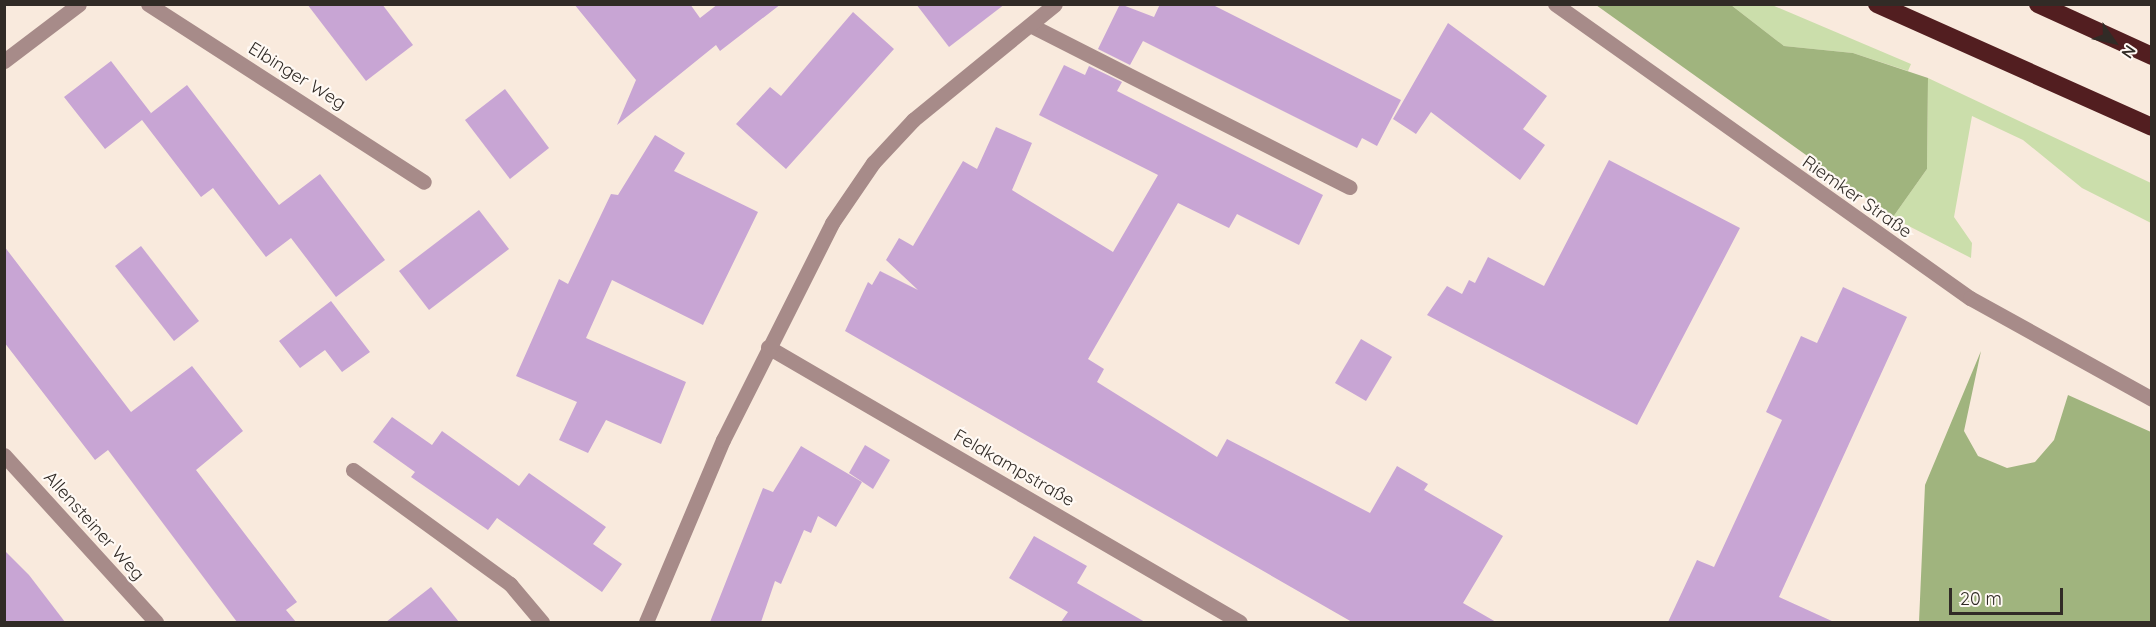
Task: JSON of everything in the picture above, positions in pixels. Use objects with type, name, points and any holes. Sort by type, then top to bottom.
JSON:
[{"type":"highway","points":[[1877,4],[2151,127]]},
{"type":"highway","points":[[2038,4],[2151,56]]},
{"type":"street","points":[[4,61],[79,4]]},
{"type":"street","name":"Elbinger Weg","points":[[148,4],[424,182]]},
{"type":"street","points":[[646,622],[768,347],[832,223],[873,163],[913,120],[1032,26],[1055,4]]},
{"type":"street","name":"Riemker Straße","points":[[1555,4],[1970,298],[2151,399]]},
{"type":"street","points":[[1032,26],[1349,188]]},
{"type":"street","name":"Feldkampstraße","points":[[768,347],[1240,622]]},
{"type":"street","name":"Allensteiner Weg","points":[[4,454],[156,622]]},
{"type":"street","points":[[353,470],[510,584],[542,622]]},
{"type":"green space","points":[[1596,5],[1731,5],[1784,46],[1853,53],[1928,78],[1927,169],[1893,217]]},
{"type":"green space","points":[[1731,5],[1772,5],[1911,64],[1908,71],[1853,53],[1784,46]]},
{"type":"green space","points":[[1928,78],[2151,183],[2151,223],[2082,188],[2023,140],[1972,116],[1954,217],[1972,243],[1971,258],[1899,221],[1893,217],[1927,169]]},
{"type":"green space","points":[[1981,351],[1964,431],[1978,456],[2007,468],[2035,462],[2054,440],[2068,395],[2151,432],[2151,622],[1919,622],[1925,485]]},
{"type":"building","points":[[307,4],[382,4],[413,45],[366,81]]},
{"type":"building","points":[[574,4],[690,4],[700,18],[718,4],[781,4],[720,51],[716,45],[617,125],[636,80]]},
{"type":"building","points":[[916,4],[1005,4],[949,47]]},
{"type":"building","points":[[1120,4],[1154,17],[1160,4],[1211,4],[1401,100],[1377,146],[1362,138],[1357,148],[1143,41],[1130,65],[1098,49]]},
{"type":"building","points":[[853,12],[894,49],[786,169],[736,124],[770,87],[781,96]]},
{"type":"building","points":[[1448,23],[1547,96],[1523,129],[1545,145],[1520,180],[1431,112],[1416,134],[1393,119]]},
{"type":"building","points":[[111,61],[151,113],[146,117],[187,85],[279,205],[320,174],[385,260],[336,297],[291,238],[266,257],[213,188],[201,197],[142,120],[105,149],[64,97]]},
{"type":"building","points":[[1064,65],[1085,75],[1089,66],[1122,82],[1117,91],[1323,195],[1299,245],[1237,214],[1229,228],[1178,203],[1088,359],[1104,369],[1097,382],[1217,457],[1227,439],[1370,513],[1397,466],[1428,484],[1424,490],[1503,536],[1463,603],[1496,622],[1352,622],[845,331],[868,282],[872,285],[880,271],[918,290],[886,260],[899,238],[913,246],[963,161],[977,169],[996,127],[1032,143],[1012,190],[1113,252],[1158,175],[1039,115]]},
{"type":"building","points":[[505,89],[549,148],[510,179],[465,120]]},
{"type":"building","points":[[655,135],[685,153],[674,171],[758,212],[703,325],[612,280],[586,338],[686,382],[661,444],[606,420],[588,453],[559,440],[577,402],[516,376],[559,279],[568,284],[611,194],[618,195]]},
{"type":"building","points":[[1609,160],[1740,228],[1637,425],[1427,315],[1447,286],[1462,294],[1469,280],[1475,283],[1488,257],[1544,286]]},
{"type":"building","points":[[479,210],[509,249],[429,310],[399,271]]},
{"type":"building","points":[[4,246],[131,412],[192,366],[243,431],[196,470],[297,602],[286,610],[296,622],[237,622],[108,450],[95,460],[4,342]]},
{"type":"building","points":[[141,246],[199,321],[174,341],[115,266]]},
{"type":"building","points":[[1843,287],[1907,317],[1779,597],[1834,622],[1668,622],[1697,560],[1714,567],[1782,420],[1766,412],[1801,336],[1817,343]]},
{"type":"building","points":[[331,301],[370,352],[342,372],[325,350],[300,368],[279,341]]},
{"type":"building","points":[[1361,339],[1392,357],[1366,401],[1335,383]]},
{"type":"building","points":[[392,417],[432,445],[442,431],[519,486],[529,473],[606,527],[593,544],[622,564],[602,592],[497,518],[488,530],[411,477],[415,472],[373,442]]},
{"type":"building","points":[[865,445],[890,460],[873,489],[849,473]]},
{"type":"building","points":[[801,446],[862,482],[836,527],[818,516],[811,533],[804,530],[781,584],[775,581],[761,622],[710,622],[763,488],[773,492]]},
{"type":"building","points":[[1034,536],[1087,566],[1077,583],[1145,622],[1061,622],[1068,612],[1009,578]]},
{"type":"building","points":[[4,550],[29,575],[65,622],[4,622]]},
{"type":"building","points":[[431,587],[459,622],[386,622]]}]
